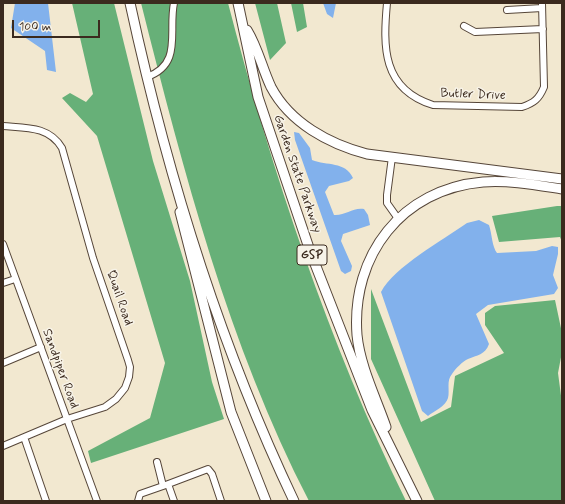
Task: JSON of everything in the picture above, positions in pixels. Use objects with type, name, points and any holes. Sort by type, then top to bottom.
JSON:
[{"type":"highway","points":[[130,3],[158,125],[179,197],[233,356],[269,445],[294,501]]},
{"type":"highway","name":"Garden State Parkway","points":[[238,3],[261,108],[310,251],[372,410],[417,501]]},
{"type":"highway","points":[[244,25],[255,44],[272,88],[299,120],[310,129],[336,144],[367,154],[562,179]]},
{"type":"highway","points":[[404,477],[361,357],[357,336],[356,312],[362,276],[369,260],[378,245],[399,220],[415,205],[441,191],[456,187],[498,182],[562,189]]},
{"type":"highway","points":[[179,197],[182,225],[199,283],[231,412],[266,501]]},
{"type":"street","points":[[146,77],[162,69],[169,57],[173,36],[174,3]]},
{"type":"street","name":"Butler Drive","points":[[387,3],[384,36],[386,57],[394,77],[411,94],[423,102],[433,105],[522,107],[534,103],[540,96],[545,80],[542,6]]},
{"type":"street","points":[[507,10],[542,6]]},
{"type":"street","points":[[464,26],[474,32],[543,29]]},
{"type":"street","name":"Quail Road","points":[[3,126],[38,128],[57,139],[62,148],[93,258],[130,367],[125,388],[116,399],[105,407],[66,419],[3,446]]},
{"type":"street","points":[[392,157],[386,195],[387,203],[399,220]]},
{"type":"street","name":"Sandpiper Road","points":[[3,244],[97,501]]},
{"type":"street","points":[[3,283],[15,279]]},
{"type":"street","points":[[3,363],[41,347]]},
{"type":"street","points":[[24,438],[46,501]]},
{"type":"street","points":[[157,462],[165,485],[174,501]]},
{"type":"street","points":[[138,501],[140,494],[208,469],[212,474],[221,501]]},
{"type":"green space","points":[[72,3],[114,3],[153,161],[190,281],[212,382],[224,419],[91,463],[88,451],[150,418],[165,363],[97,136],[62,98],[70,93],[86,102],[93,94]]},
{"type":"green space","points":[[141,3],[228,3],[245,67],[283,194],[327,319],[378,441],[406,501],[309,501],[280,441],[255,381],[211,257],[174,130]]},
{"type":"green space","points":[[255,3],[277,3],[286,43],[270,60]]},
{"type":"green space","points":[[291,3],[303,3],[307,27],[297,32]]},
{"type":"green space","points":[[562,206],[562,242],[560,237],[499,242],[492,216]]},
{"type":"green space","points":[[371,289],[421,422],[451,407],[455,376],[504,353],[485,325],[485,313],[495,306],[555,300],[562,333],[562,352],[558,373],[562,403],[562,501],[435,501],[371,359]]},
{"type":"water","points":[[15,3],[48,3],[56,72],[47,70],[45,51],[11,28]]},
{"type":"water","points":[[323,3],[336,3],[333,18],[327,14]]},
{"type":"water","points":[[294,132],[299,133],[310,148],[312,160],[340,166],[350,173],[353,178],[349,181],[329,186],[325,192],[334,215],[364,209],[368,215],[370,225],[343,234],[341,241],[352,266],[351,271],[345,274],[341,271],[295,140]]},
{"type":"water","points":[[479,220],[489,225],[493,244],[497,253],[536,251],[552,246],[558,247],[558,254],[553,275],[558,288],[554,294],[488,305],[476,314],[489,344],[480,354],[464,361],[459,365],[449,380],[447,401],[428,416],[422,411],[381,292],[387,283],[397,273],[420,254],[467,223]]}]
